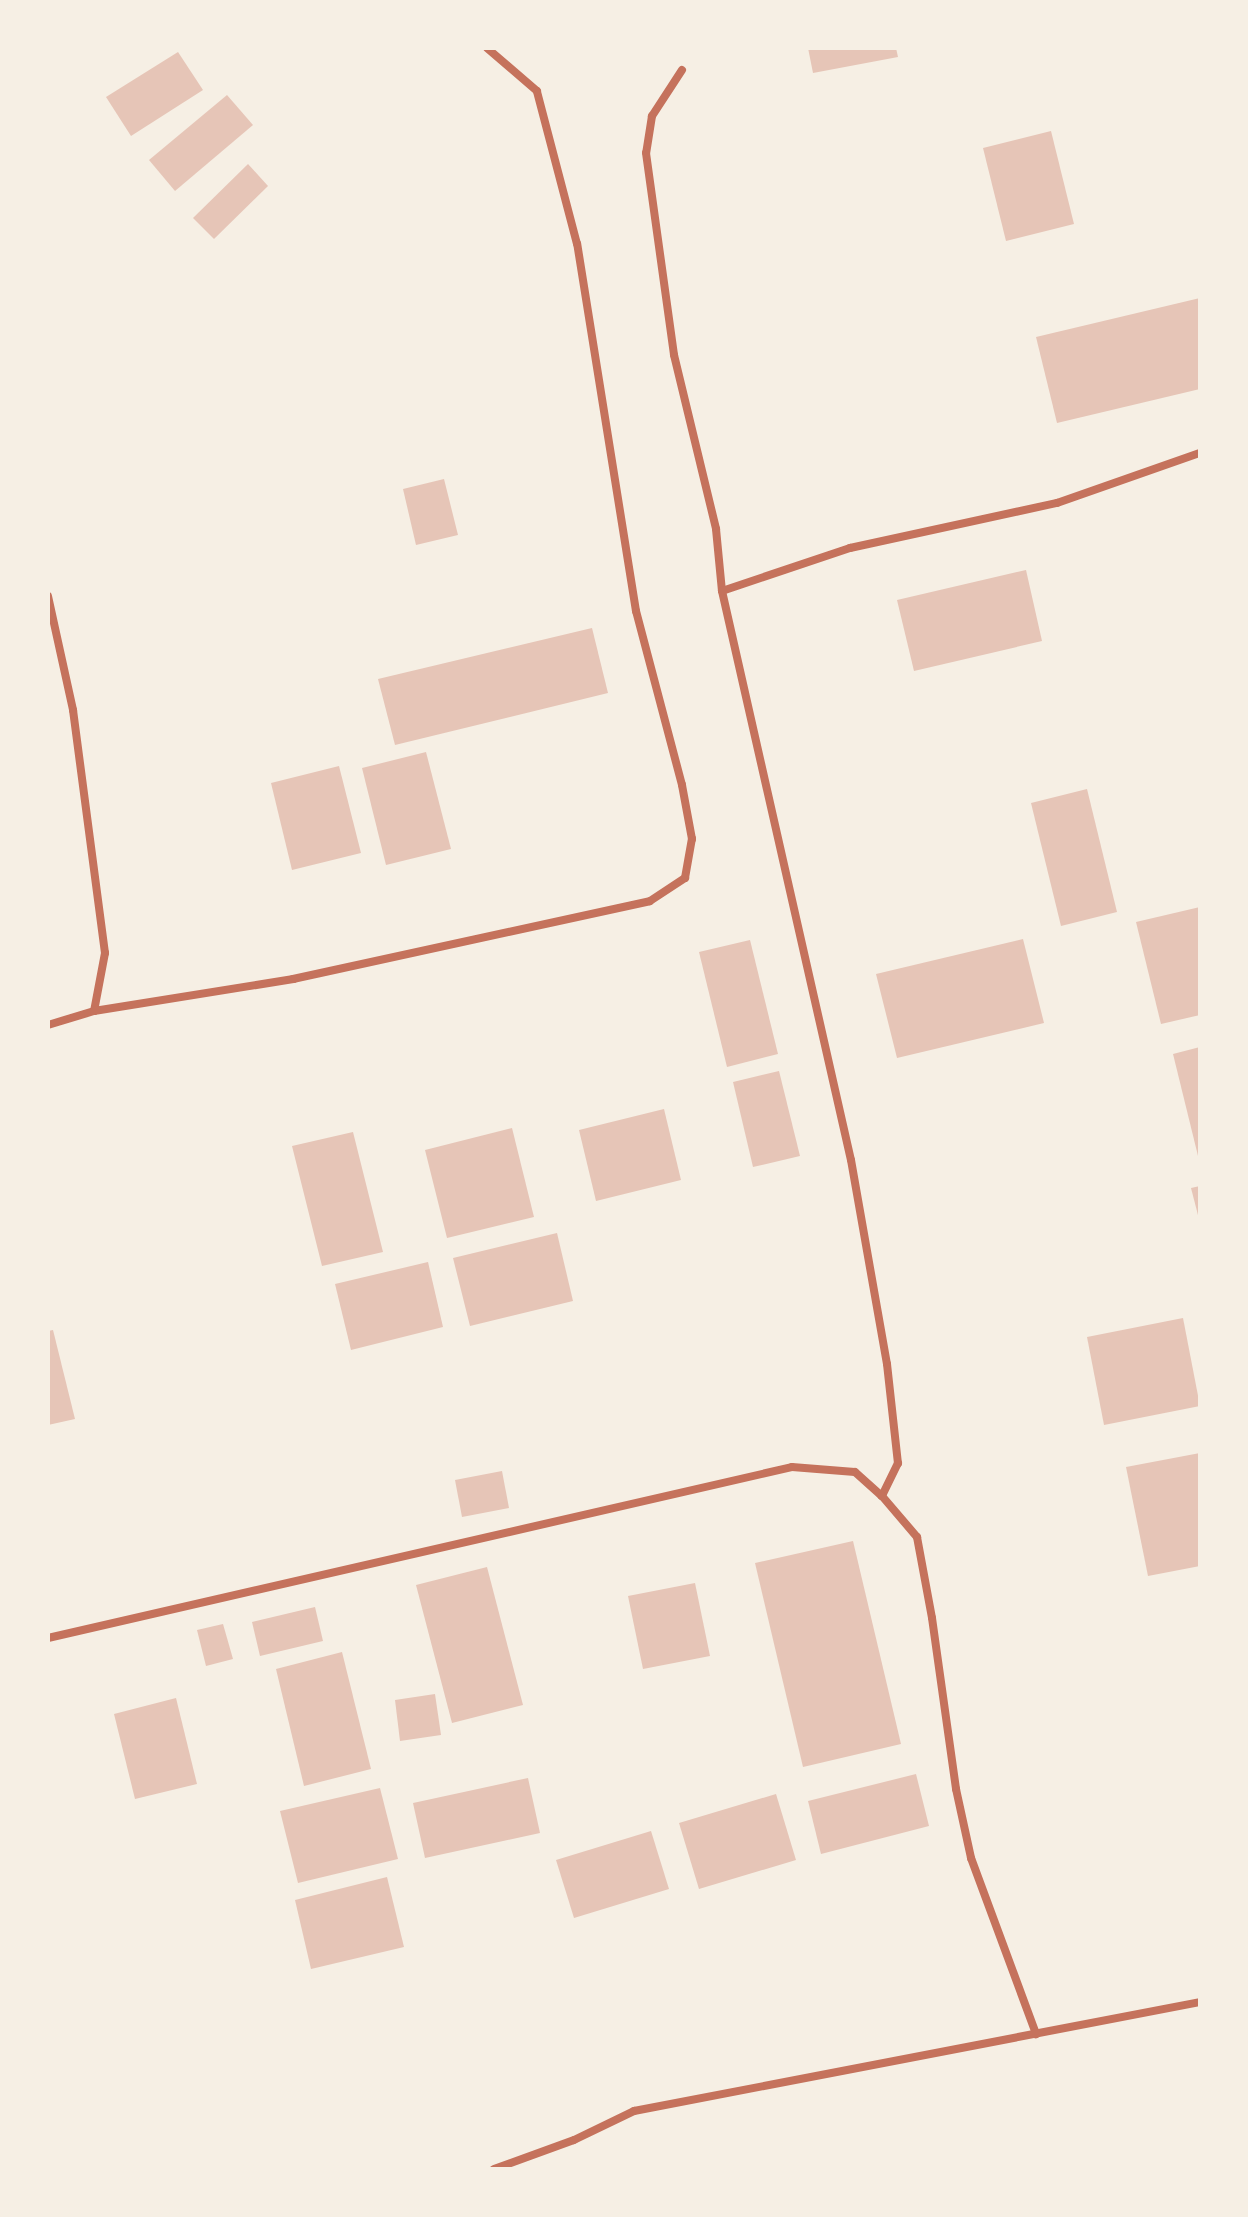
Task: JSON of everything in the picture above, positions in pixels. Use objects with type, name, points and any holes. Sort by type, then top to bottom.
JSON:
[{"type":"street","points":[[48,1025],[94,1011],[293,979],[650,901],[685,878],[692,839],[682,785],[636,611],[577,244],[537,91],[487,48]]},
{"type":"street","points":[[682,70],[652,116],[646,153],[674,355],[716,529],[722,591],[851,1160],[887,1364],[898,1463],[882,1496]]},
{"type":"street","points":[[722,591],[850,548],[1057,503],[1200,453]]},
{"type":"street","points":[[48,596],[73,710],[105,953],[94,1011]]},
{"type":"street","points":[[48,1638],[792,1467],[855,1472],[882,1496],[917,1537],[932,1618],[956,1789],[971,1858],[1036,2034]]},
{"type":"street","points":[[494,2169],[574,2140],[634,2111],[1200,2002]]},
{"type":"building","points":[[808,48],[896,48],[898,57],[813,73]]},
{"type":"building","points":[[178,52],[203,90],[131,136],[106,97]]},
{"type":"building","points":[[227,95],[253,125],[175,191],[149,160]]},
{"type":"building","points":[[1051,131],[1074,224],[1006,241],[983,148]]},
{"type":"building","points":[[248,164],[268,186],[214,239],[193,218]]},
{"type":"building","points":[[1200,298],[1200,389],[1057,423],[1036,337]]},
{"type":"building","points":[[444,479],[458,535],[416,545],[403,489]]},
{"type":"building","points":[[1026,570],[1042,641],[914,671],[897,600]]},
{"type":"building","points":[[592,628],[608,693],[395,745],[378,679]]},
{"type":"building","points":[[426,752],[451,849],[386,865],[362,768]]},
{"type":"building","points":[[339,766],[361,853],[292,870],[271,783]]},
{"type":"building","points":[[1087,789],[1117,912],[1061,926],[1031,803]]},
{"type":"building","points":[[1200,907],[1200,1015],[1161,1024],[1136,922]]},
{"type":"building","points":[[1023,939],[1044,1023],[897,1058],[876,974]]},
{"type":"building","points":[[750,940],[778,1054],[727,1067],[699,952]]},
{"type":"building","points":[[1200,1047],[1200,1160],[1199,1160],[1173,1054]]},
{"type":"building","points":[[779,1071],[800,1156],[753,1167],[733,1082]]},
{"type":"building","points":[[664,1109],[681,1180],[596,1201],[579,1130]]},
{"type":"building","points":[[512,1128],[534,1217],[447,1238],[425,1150]]},
{"type":"building","points":[[353,1132],[383,1252],[322,1266],[292,1146]]},
{"type":"building","points":[[1200,1186],[1200,1219],[1199,1219],[1191,1188]]},
{"type":"building","points":[[557,1233],[573,1301],[470,1326],[453,1258]]},
{"type":"building","points":[[428,1262],[443,1327],[351,1350],[335,1284]]},
{"type":"building","points":[[1183,1318],[1200,1406],[1104,1425],[1087,1337]]},
{"type":"building","points":[[53,1330],[75,1419],[48,1425],[48,1331]]},
{"type":"building","points":[[1200,1453],[1200,1566],[1148,1576],[1126,1467]]},
{"type":"building","points":[[502,1471],[509,1508],[462,1517],[455,1480]]},
{"type":"building","points":[[853,1541],[901,1744],[803,1767],[755,1563]]},
{"type":"building","points":[[487,1567],[523,1705],[452,1723],[416,1585]]},
{"type":"building","points":[[695,1583],[710,1656],[643,1669],[628,1596]]},
{"type":"building","points":[[315,1607],[323,1641],[260,1656],[252,1622]]},
{"type":"building","points":[[223,1624],[233,1659],[206,1666],[197,1630]]},
{"type":"building","points":[[342,1652],[371,1769],[304,1786],[276,1669]]},
{"type":"building","points":[[435,1694],[441,1735],[400,1741],[395,1700]]},
{"type":"building","points":[[176,1698],[197,1784],[135,1799],[114,1714]]},
{"type":"building","points":[[916,1774],[929,1826],[821,1854],[808,1801]]},
{"type":"building","points":[[528,1778],[540,1833],[425,1858],[413,1803]]},
{"type":"building","points":[[380,1788],[398,1859],[298,1883],[280,1811]]},
{"type":"building","points":[[776,1794],[796,1860],[699,1889],[679,1823]]},
{"type":"building","points":[[651,1831],[669,1889],[574,1918],[556,1860]]},
{"type":"building","points":[[387,1877],[404,1947],[311,1969],[295,1900]]}]
